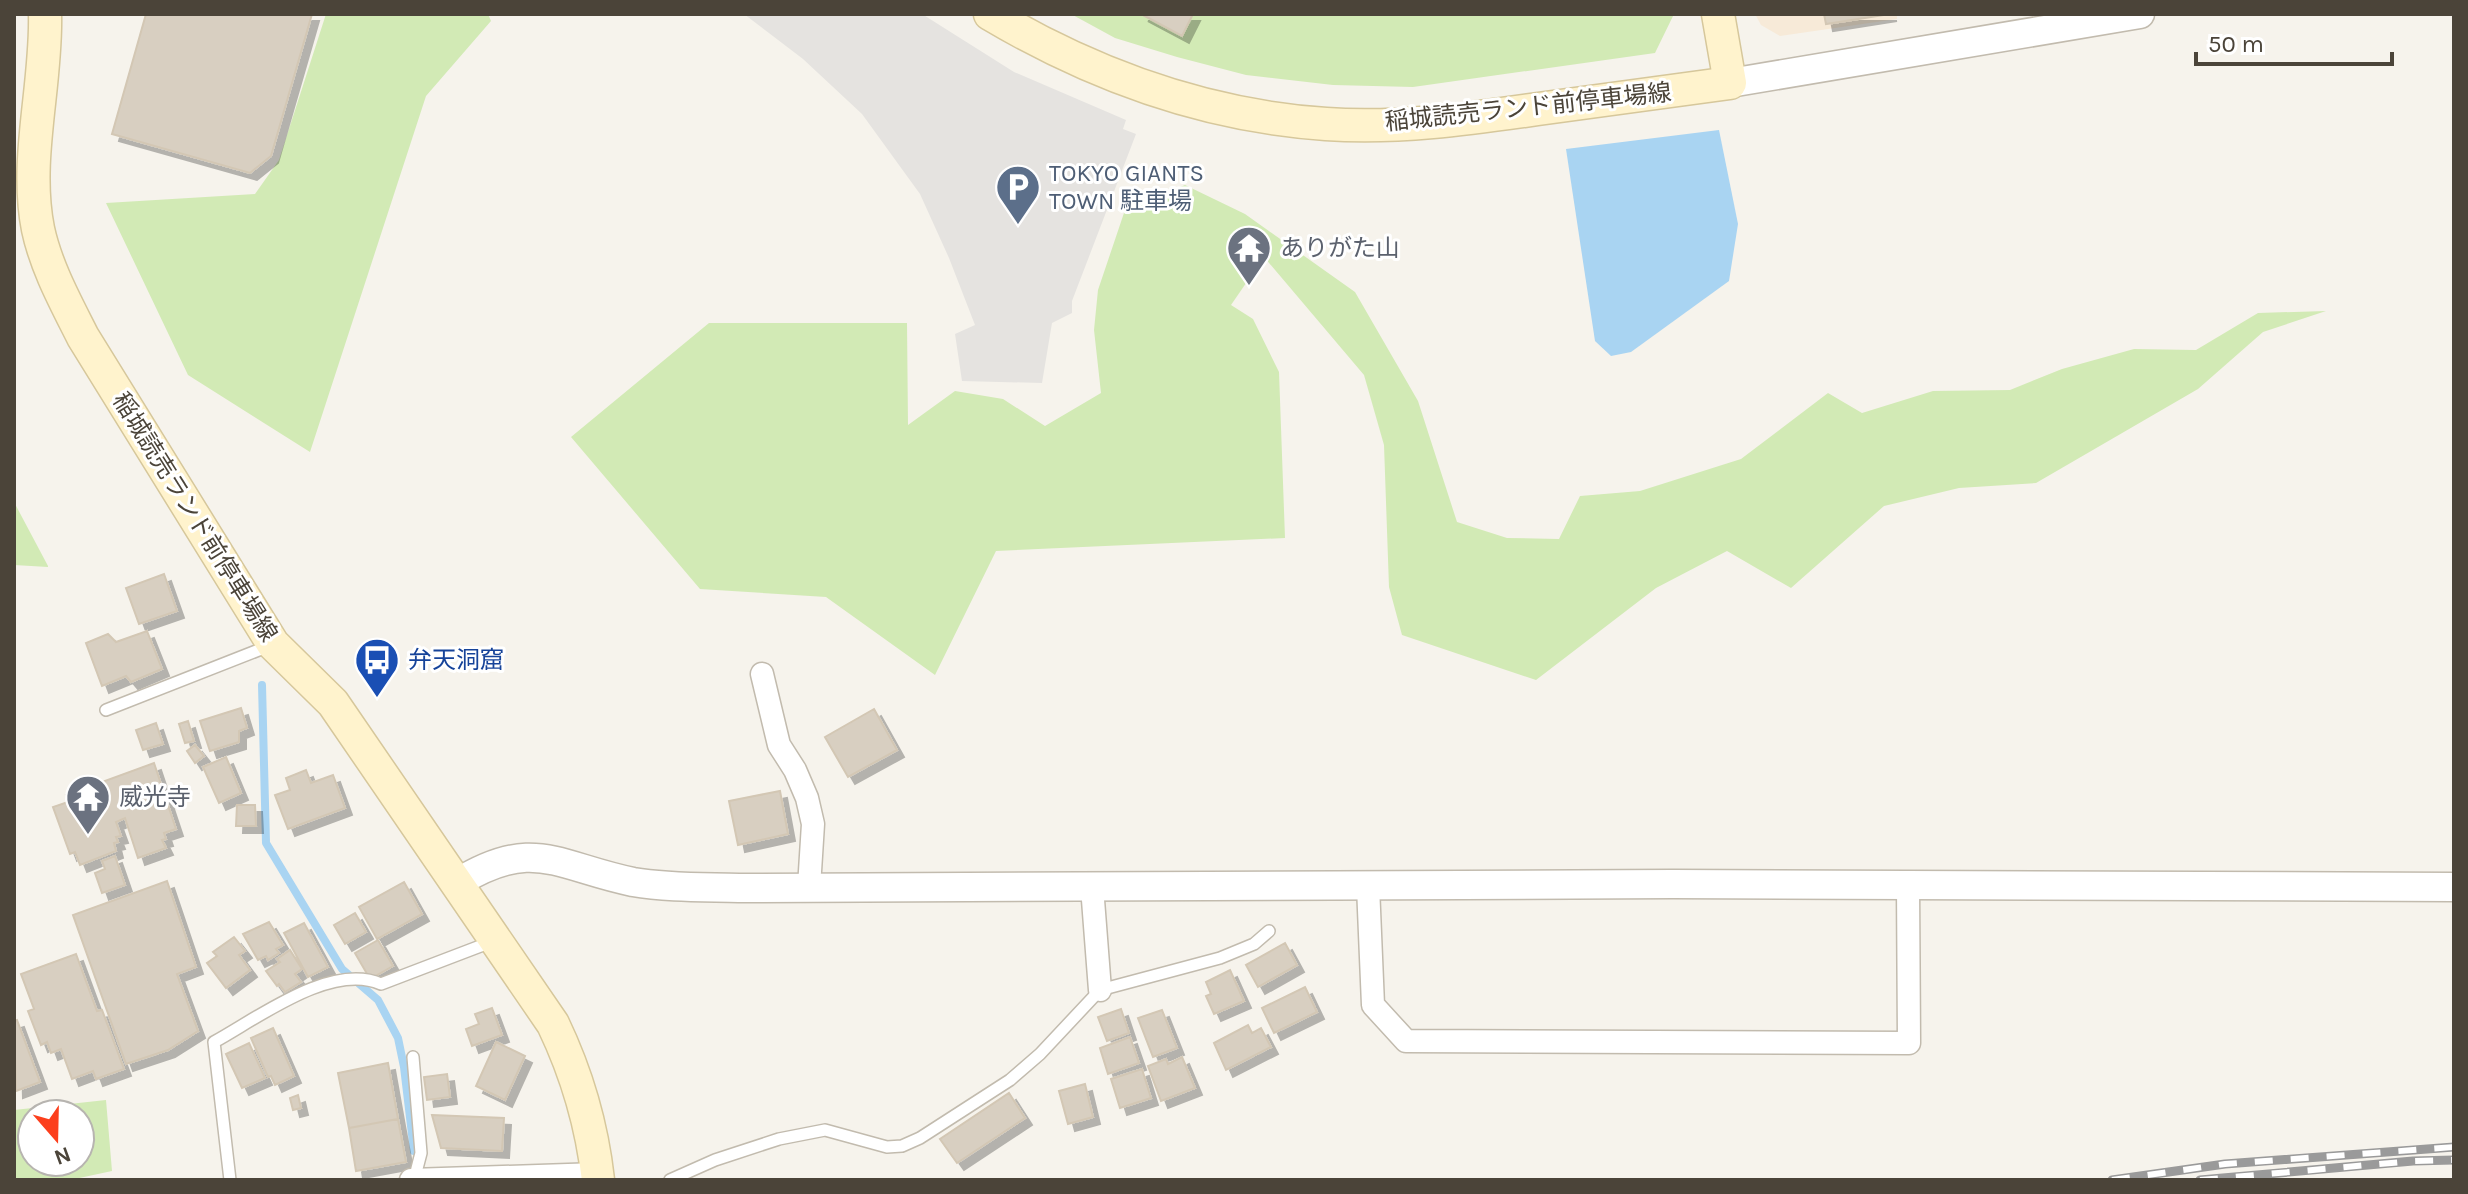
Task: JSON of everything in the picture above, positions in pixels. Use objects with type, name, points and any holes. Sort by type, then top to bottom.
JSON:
[{"type":"main road","name":"稲城読売ランド前停車場線","points":[[45,14],[46,39],[34,188],[38,229],[45,255],[83,337],[273,644],[333,703],[536,996],[565,1049],[584,1107],[598,1177]]},
{"type":"main road","name":"稲城読売ランド前停車場線","points":[[990,14],[1030,38],[1099,71],[1175,97],[1249,115],[1327,124],[1407,124],[1485,117],[1730,83]]},
{"type":"main road","points":[[1718,14],[1730,83]]},
{"type":"street","points":[[1730,83],[2140,14]]},
{"type":"street","points":[[762,674],[779,745],[795,770],[807,798],[813,824],[809,887]]},
{"type":"street","points":[[457,883],[491,863],[521,856],[550,859],[632,882],[659,885],[2454,887]]},
{"type":"street","points":[[1368,886],[1373,1005],[1406,1041],[1909,1043],[1908,886]]},
{"type":"street","points":[[1092,887],[1100,990]]},
{"type":"street","points":[[413,1180],[598,1177]]},
{"type":"lane","points":[[106,710],[273,644]]},
{"type":"lane","points":[[670,1180],[715,1160],[779,1139],[825,1130],[887,1147],[902,1146],[920,1138],[1010,1080],[1040,1054],[1100,990],[1220,958],[1254,944],[1269,931]]},
{"type":"lane","points":[[230,1180],[214,1042],[312,987],[342,978],[370,979],[381,984],[496,940]]},
{"type":"lane","points":[[413,1057],[421,1153],[413,1180]]},
{"type":"shaded area","name":"TOKYO GIANTS TOWN 駐車場","points":[[744,14],[922,14],[1014,72],[1126,120],[1123,129],[1136,134],[1072,301],[1072,313],[1052,323],[1042,383],[962,381],[955,334],[975,325],[920,194],[862,114],[803,59]]},
{"type":"shaded area","points":[[1755,14],[1897,14],[1897,19],[1780,36],[1761,25]]},
{"type":"green space","points":[[326,14],[488,14],[491,21],[426,96],[310,452],[188,375],[106,203],[255,194],[279,160]]},
{"type":"green space","points":[[1071,14],[1674,14],[1655,53],[1413,87],[1333,85],[1246,75],[1115,38]]},
{"type":"green space","points":[[1185,185],[1245,214],[1355,292],[1418,401],[1457,522],[1507,538],[1559,539],[1580,496],[1640,491],[1741,459],[1828,393],[1862,413],[1933,391],[2010,390],[2062,369],[2134,349],[2196,350],[2258,313],[2326,311],[2263,332],[2198,389],[2036,483],[1959,488],[1884,506],[1791,588],[1727,551],[1656,588],[1536,680],[1402,635],[1389,587],[1384,445],[1364,375],[1264,257],[1231,305],[1253,319],[1279,372],[1285,538],[996,551],[935,675],[826,597],[700,589],[571,437],[709,323],[907,323],[908,425],[955,391],[1003,399],[1045,426],[1101,393],[1094,330],[1098,290],[1125,210]]},
{"type":"green space","points":[[14,502],[48,566],[48,567],[14,565]]},
{"type":"green space","points":[[106,1100],[112,1171],[96,1174],[96,1101]]},
{"type":"green space","points":[[16,1110],[16,1178],[79,1178],[14,1180]]},
{"type":"water","points":[[1719,130],[1738,224],[1729,281],[1631,352],[1611,356],[1595,341],[1566,149]]},
{"type":"building","points":[[146,14],[312,14],[271,156],[250,173],[112,134]]},
{"type":"building","points":[[1141,14],[1193,14],[1182,36]]},
{"type":"building","points":[[1824,14],[1890,14],[1826,24]]},
{"type":"building","points":[[164,574],[177,611],[139,624],[126,588]]},
{"type":"building","points":[[147,631],[162,669],[131,682],[126,676],[102,686],[86,643],[108,634],[116,642]]},
{"type":"building","points":[[241,708],[247,728],[239,731],[239,742],[210,751],[200,721]]},
{"type":"building","points":[[874,709],[897,750],[848,777],[825,737]]},
{"type":"building","points":[[188,721],[194,741],[185,743],[179,724]]},
{"type":"building","points":[[156,723],[163,744],[143,750],[136,730]]},
{"type":"building","points":[[195,745],[204,756],[195,763],[187,751]]},
{"type":"building","points":[[226,757],[241,793],[219,803],[203,767]]},
{"type":"building","points":[[154,763],[176,829],[164,833],[166,839],[162,840],[166,848],[138,858],[125,818],[116,822],[121,836],[116,837],[118,842],[114,843],[116,851],[80,865],[75,852],[70,854],[53,807],[68,802],[66,795],[91,786],[94,792],[105,788],[102,782]]},
{"type":"building","points":[[306,770],[311,783],[333,775],[345,808],[288,829],[275,795],[290,790],[286,778]]},
{"type":"building","points":[[780,791],[788,834],[738,845],[729,801]]},
{"type":"building","points":[[237,805],[255,805],[256,826],[236,826]]},
{"type":"building","points":[[115,856],[125,885],[102,893],[95,873],[105,869],[102,861]]},
{"type":"building","points":[[167,881],[196,967],[177,974],[198,1031],[168,1050],[126,1064],[73,915]]},
{"type":"building","points":[[404,882],[422,914],[377,939],[359,907]]},
{"type":"building","points":[[355,913],[366,932],[345,944],[334,925]]},
{"type":"building","points":[[269,922],[283,945],[276,949],[279,953],[268,960],[266,956],[258,960],[243,934]]},
{"type":"building","points":[[304,923],[328,967],[308,977],[284,933]]},
{"type":"building","points":[[234,937],[245,951],[239,955],[250,970],[226,988],[207,963],[217,956],[213,952]]},
{"type":"building","points":[[378,940],[393,966],[370,979],[355,953]]},
{"type":"building","points":[[1285,943],[1297,965],[1258,987],[1246,965]]},
{"type":"building","points":[[290,950],[302,969],[295,974],[301,982],[285,992],[266,971],[280,962],[277,959]]},
{"type":"building","points":[[76,954],[97,1011],[102,1010],[124,1069],[96,1079],[93,1071],[72,1079],[61,1049],[51,1053],[47,1042],[41,1045],[28,1011],[34,1009],[21,974]]},
{"type":"building","points":[[1230,970],[1244,1001],[1214,1014],[1206,996],[1211,994],[1206,982]]},
{"type":"building","points":[[1305,987],[1317,1012],[1274,1033],[1262,1008]]},
{"type":"building","points":[[492,1008],[502,1035],[472,1046],[466,1029],[479,1024],[475,1014]]},
{"type":"building","points":[[1121,1009],[1129,1033],[1107,1041],[1098,1017]]},
{"type":"building","points":[[1162,1010],[1177,1048],[1153,1057],[1138,1018]]},
{"type":"building","points":[[17,1020],[40,1082],[16,1091],[14,1021]]},
{"type":"building","points":[[1248,1025],[1252,1033],[1261,1028],[1271,1047],[1226,1070],[1214,1043]]},
{"type":"building","points":[[273,1028],[294,1076],[275,1085],[271,1076],[268,1077],[251,1038]]},
{"type":"building","points":[[1130,1037],[1139,1063],[1108,1074],[1100,1048]]},
{"type":"building","points":[[496,1042],[525,1056],[505,1100],[476,1086]]},
{"type":"building","points":[[249,1043],[265,1078],[242,1088],[226,1054]]},
{"type":"building","points":[[1182,1057],[1195,1088],[1161,1101],[1148,1066],[1166,1059],[1168,1064]]},
{"type":"building","points":[[388,1063],[398,1119],[349,1128],[338,1073]]},
{"type":"building","points":[[1142,1069],[1151,1098],[1120,1108],[1111,1079]]},
{"type":"building","points":[[447,1074],[450,1097],[427,1100],[424,1077]]},
{"type":"building","points":[[1085,1084],[1093,1117],[1068,1124],[1059,1091]]},
{"type":"building","points":[[1009,1093],[1025,1118],[957,1163],[940,1139]]},
{"type":"building","points":[[298,1095],[301,1108],[293,1110],[290,1098]]},
{"type":"building","points":[[432,1115],[504,1118],[502,1151],[441,1148]]},
{"type":"building","points":[[398,1119],[406,1162],[356,1171],[349,1128]]},
{"type":"waterway","points":[[262,685],[266,843],[342,969],[378,1000],[398,1038],[414,1151]]},
{"type":"railway","points":[[2112,1180],[2225,1164],[2454,1147]]},
{"type":"railway","points":[[2200,1180],[2454,1160]]},
{"type":"place","name":"TOKYO GIANTS TOWN 駐車場","points":[[1018,226]]},
{"type":"place","name":"ありがた山","points":[[1249,287]]},
{"type":"place","name":"弁天洞窟","points":[[377,699]]},
{"type":"place","name":"威光寺","points":[[88,836]]}]
